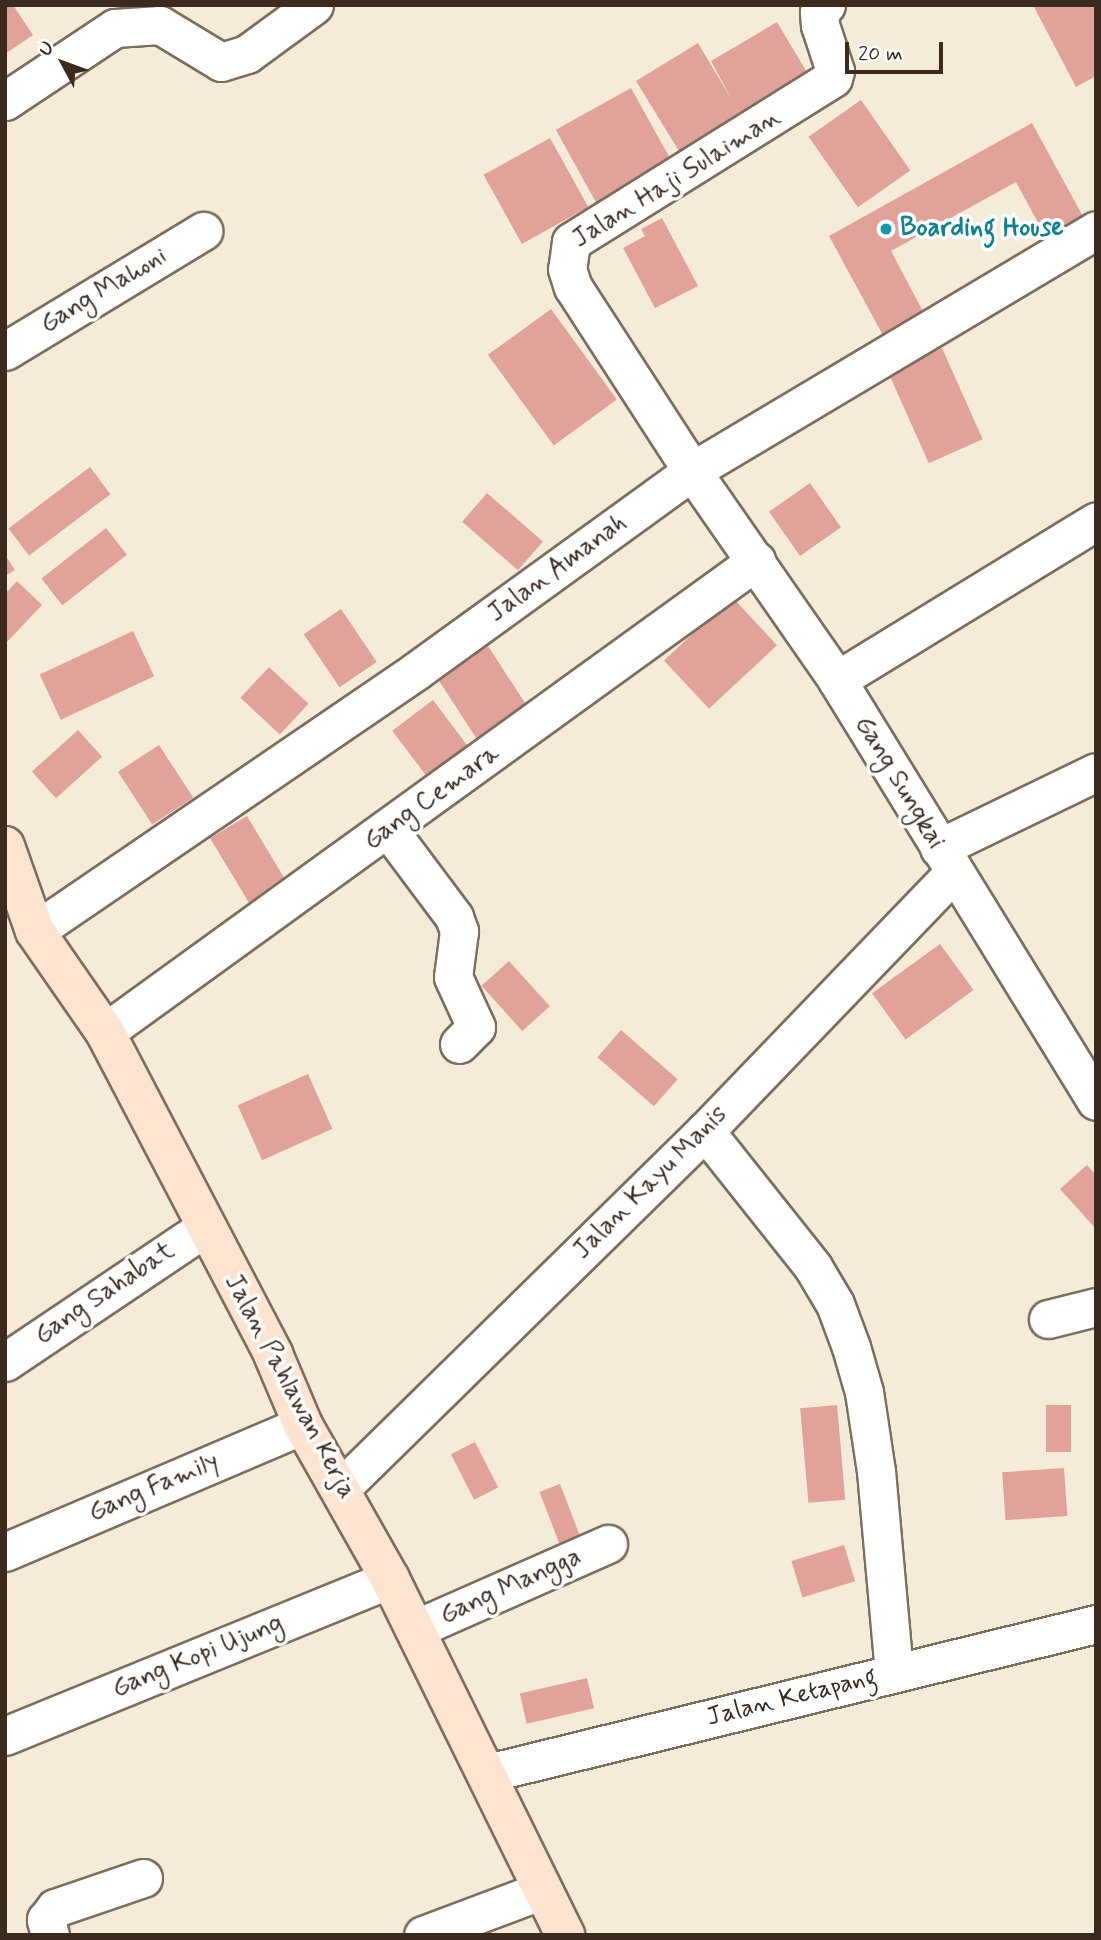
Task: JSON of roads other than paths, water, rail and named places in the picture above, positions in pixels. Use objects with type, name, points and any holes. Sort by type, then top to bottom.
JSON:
[{"type":"street","points":[[5,101],[115,28],[160,25],[221,62],[247,54],[314,5]]},
{"type":"street","name":"Jalan Haji Sulaiman","points":[[692,471],[573,287],[568,248],[827,84],[835,71],[820,25],[820,12],[826,5]]},
{"type":"street","name":"Jalan Amanah","points":[[35,931],[416,671],[692,471],[1096,230]]},
{"type":"street","name":"Gang Mahoni","points":[[5,351],[203,231]]},
{"type":"street","name":"Gang Sungkai","points":[[692,471],[837,680],[946,861],[1092,1087]]},
{"type":"street","points":[[837,680],[1096,521]]},
{"type":"street","name":"Gang Cemara","points":[[105,1032],[388,830],[756,561]]},
{"type":"street","points":[[946,861],[1096,772]]},
{"type":"street","points":[[388,830],[454,917],[459,931],[453,977],[475,1027],[459,1044]]},
{"type":"street","name":"Jalan Pahlawan Kerja","points":[[5,845],[13,890],[35,931],[105,1032],[273,1354],[303,1425],[342,1487],[390,1579],[488,1773],[565,1935]]},
{"type":"street","name":"Jalan Kayu Manis","points":[[342,1487],[705,1131],[946,861]]},
{"type":"street","points":[[705,1131],[813,1267],[835,1304],[851,1347],[864,1392],[876,1471],[894,1673]]},
{"type":"street","name":"Gang Sahabat","points":[[5,1362],[206,1227]]},
{"type":"street","points":[[1048,1319],[1096,1307]]},
{"type":"street","name":"Gang Family","points":[[10,1538],[303,1425]]},
{"type":"street","name":"Gang Mangga","points":[[415,1629],[608,1544]]},
{"type":"street","name":"Gang Kopi Ujung","points":[[5,1736],[390,1579]]},
{"type":"street","name":"Jalan Ketapang","points":[[488,1773],[1096,1624]]},
{"type":"street","points":[[50,1935],[46,1920],[55,1908],[142,1878]]},
{"type":"street","points":[[423,1935],[542,1890]]},
{"type":"place","name":"Boarding House","points":[[886,229]]}]
